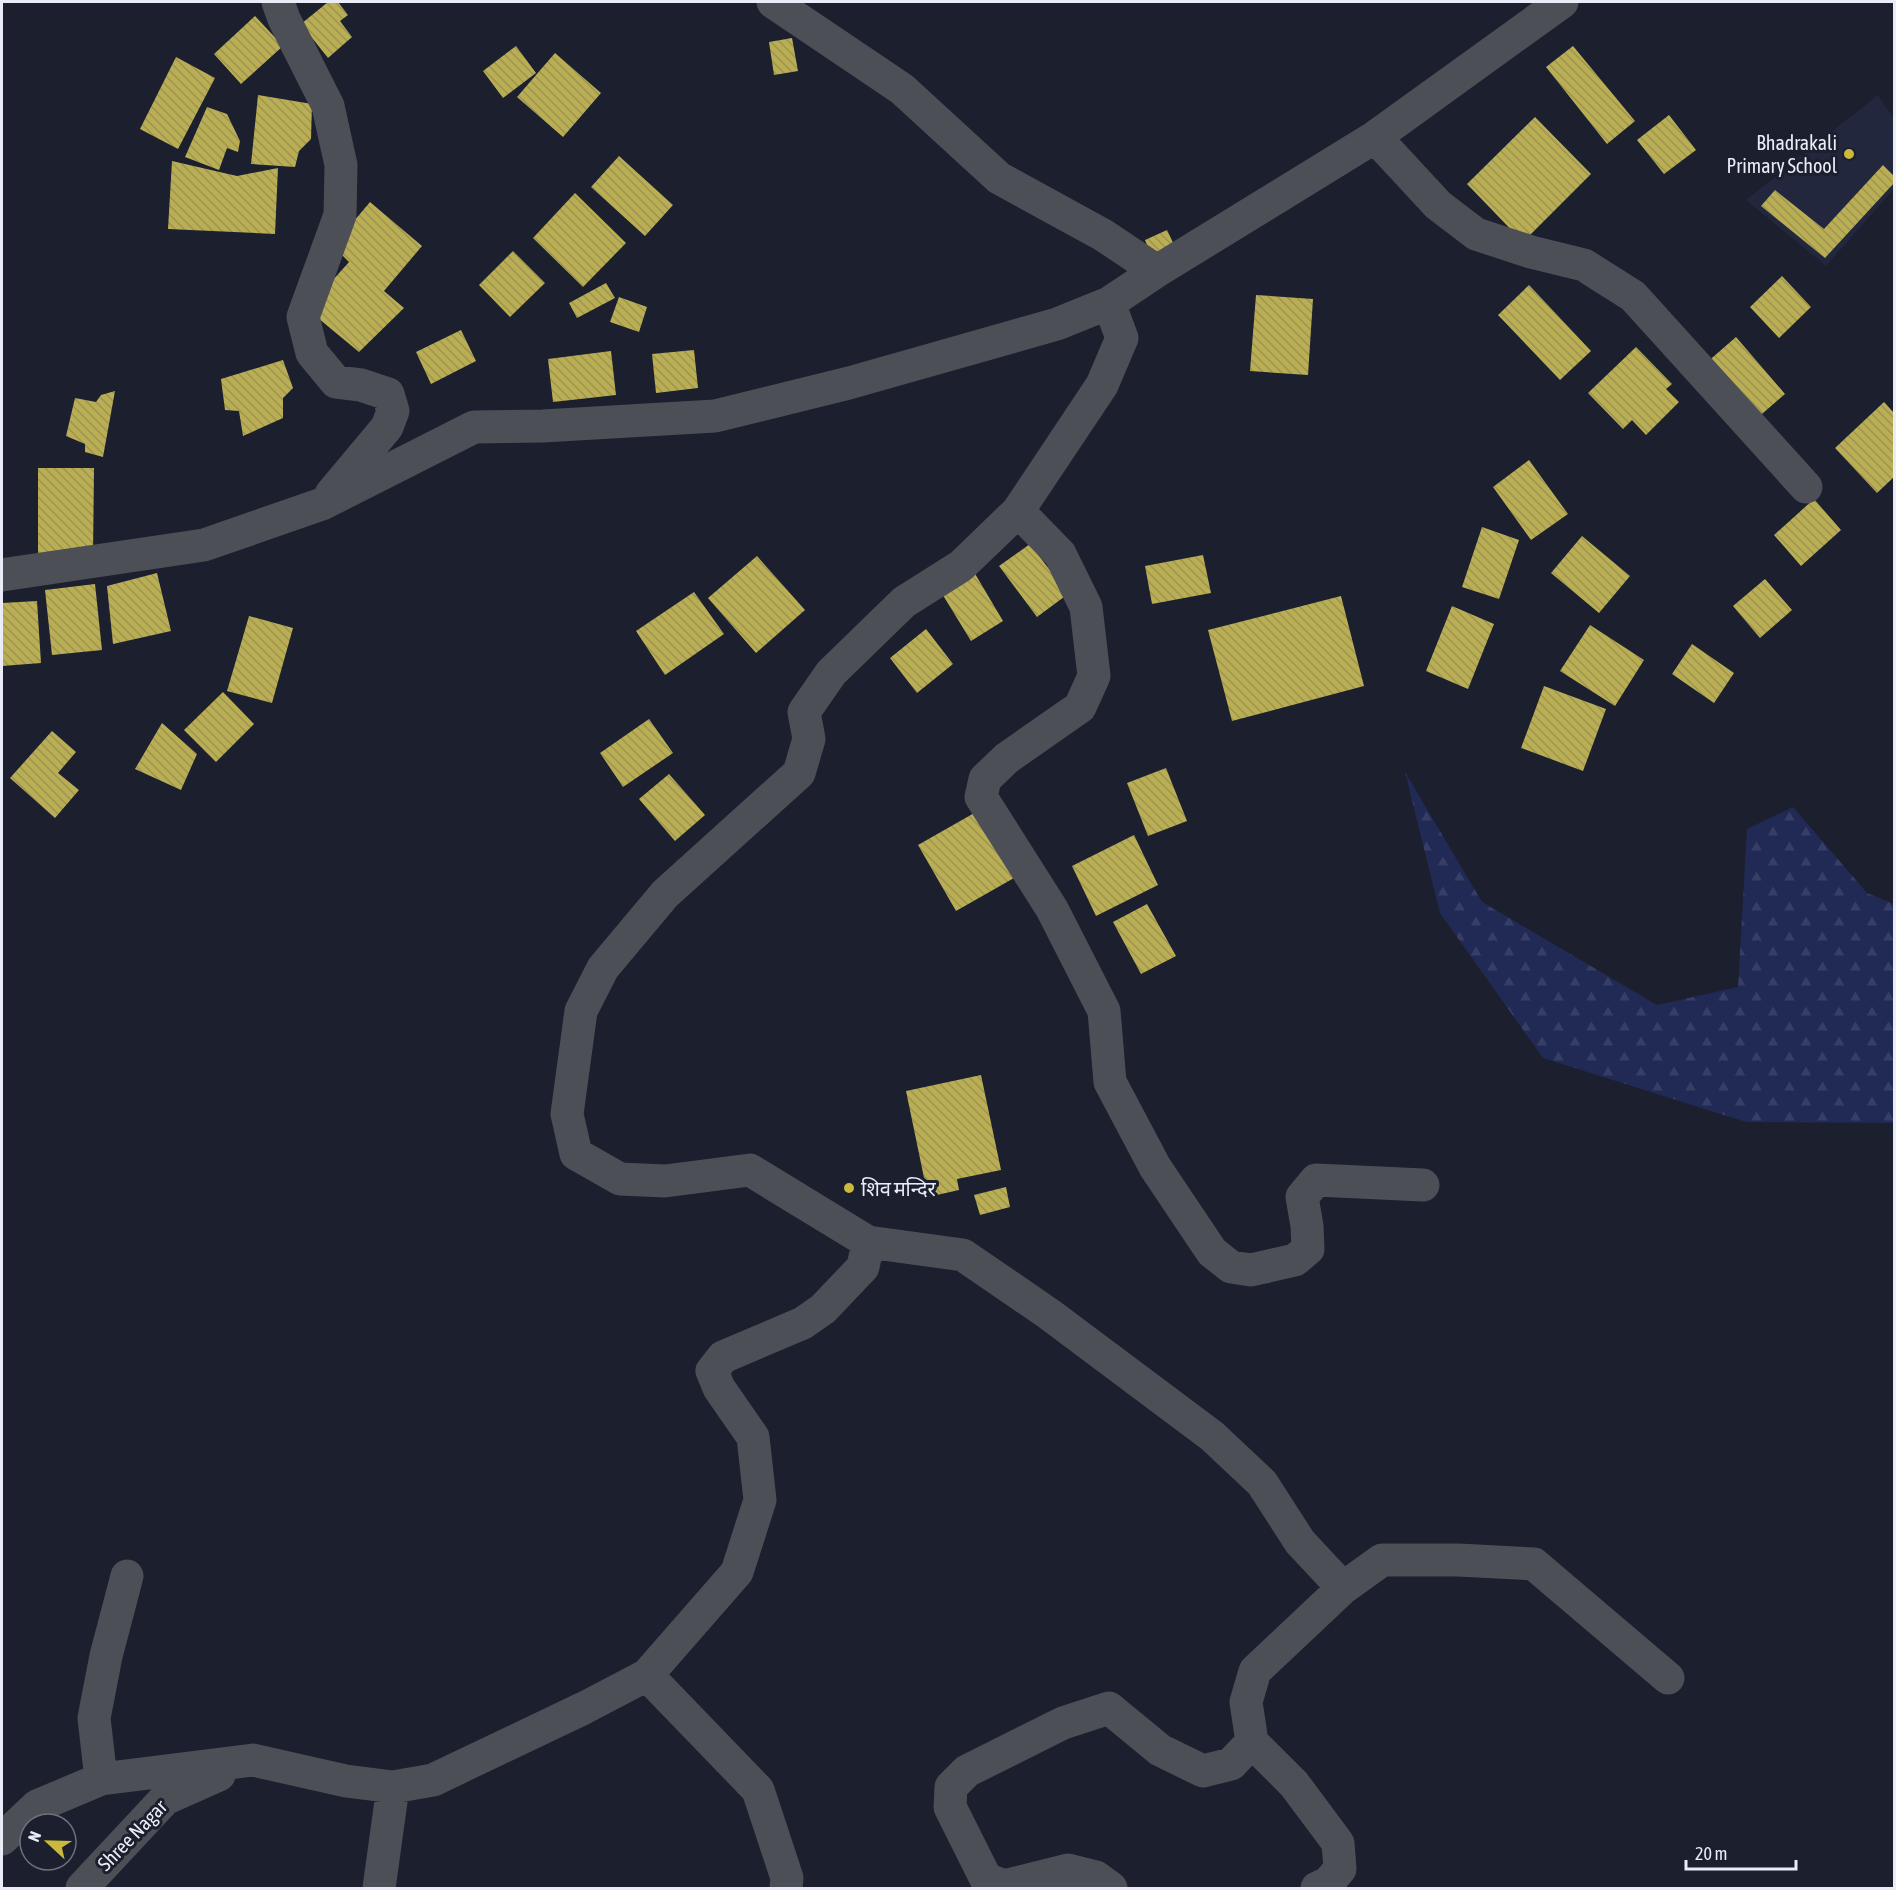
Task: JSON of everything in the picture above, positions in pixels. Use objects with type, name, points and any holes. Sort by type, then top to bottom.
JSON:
[{"type":"street","points":[[278,2],[284,19],[328,106],[341,165],[340,214],[303,317],[312,353],[336,382],[362,385],[388,394],[393,411],[387,427],[322,504]]},
{"type":"street","points":[[773,2],[902,89],[999,178],[1103,235],[1157,272]]},
{"type":"street","points":[[2,575],[204,545],[322,504],[474,427],[543,426],[715,416],[849,383],[1057,324],[1109,303],[1375,137],[1562,2]]},
{"type":"street","points":[[1375,137],[1438,205],[1476,234],[1530,252],[1584,265],[1633,296],[1806,487]]},
{"type":"street","points":[[1109,303],[1122,338],[1102,385],[1018,511],[961,566],[904,602],[831,673],[804,712],[809,739],[799,773],[665,894],[603,968],[581,1011],[567,1114],[576,1154],[620,1179],[665,1181],[750,1170],[868,1242],[963,1255],[1049,1314],[1212,1436],[1262,1483],[1300,1542],[1343,1588]]},
{"type":"street","points":[[1018,511],[1060,554],[1086,607],[1094,676],[1080,707],[1007,758],[985,779],[981,797],[1052,909],[1104,1011],[1110,1082],[1155,1167],[1212,1252],[1231,1267],[1251,1270],[1295,1260],[1308,1249],[1302,1197],[1316,1180],[1423,1185]]},
{"type":"street","points":[[2,1839],[37,1806],[101,1779],[253,1760],[346,1781],[393,1787],[433,1780],[584,1708],[647,1675],[737,1572],[760,1500],[753,1437],[719,1388],[712,1371],[723,1357],[803,1323],[823,1309],[863,1267],[868,1242]]},
{"type":"street","points":[[1317,1888],[1328,1883],[1340,1869],[1338,1843],[1294,1784],[1252,1742],[1246,1701],[1255,1671],[1343,1588],[1382,1560],[1458,1560],[1534,1564],[1668,1678]]},
{"type":"street","points":[[101,1779],[94,1718],[106,1656],[127,1576]]},
{"type":"street","points":[[647,1675],[758,1790],[787,1878],[786,1888]]},
{"type":"street","points":[[1111,1888],[1096,1877],[1068,1870],[1004,1886],[986,1879],[950,1807],[951,1787],[967,1771],[1052,1729],[1109,1708],[1160,1749],[1203,1771],[1231,1764],[1252,1742]]},
{"type":"street","name":"Shree Nagar","points":[[82,1888],[165,1799],[253,1760]]},
{"type":"street","points":[[379,1888],[393,1787]]},
{"type":"shaded area","name":"Bhadrakali Primary School","points":[[1878,95],[1894,119],[1894,189],[1826,266],[1746,200]]},
{"type":"green space","points":[[1405,772],[1482,902],[1657,1005],[1738,987],[1747,829],[1793,807],[1867,893],[1894,904],[1894,1123],[1746,1122],[1543,1058],[1440,913]]},
{"type":"building","points":[[328,2],[338,2],[348,15],[340,21],[352,37],[328,58],[301,24]]},
{"type":"building","points":[[255,16],[283,46],[241,84],[214,54]]},
{"type":"building","points":[[792,38],[798,71],[774,75],[769,42]]},
{"type":"building","points":[[516,46],[536,73],[503,98],[483,71]]},
{"type":"building","points":[[1573,46],[1635,121],[1607,144],[1546,67]]},
{"type":"building","points":[[555,53],[601,93],[563,137],[517,97]]},
{"type":"building","points":[[176,57],[215,78],[178,149],[140,129]]},
{"type":"building","points":[[258,95],[312,104],[311,139],[299,151],[295,167],[251,164]]},
{"type":"building","points":[[207,107],[227,114],[240,141],[238,152],[227,148],[219,170],[185,157]]},
{"type":"building","points":[[1669,115],[1696,150],[1664,174],[1637,140]]},
{"type":"building","points":[[1535,117],[1591,174],[1523,242],[1467,184]]},
{"type":"building","points":[[619,156],[673,205],[645,236],[591,187]]},
{"type":"building","points":[[172,161],[237,176],[278,168],[275,234],[168,229]]},
{"type":"building","points":[[1883,165],[1894,176],[1894,183],[1825,258],[1761,206],[1775,190],[1824,229]]},
{"type":"building","points":[[575,193],[626,243],[583,287],[533,238]]},
{"type":"building","points":[[370,202],[422,246],[384,291],[404,308],[359,352],[307,309],[349,262],[333,246]]},
{"type":"building","points":[[1167,230],[1176,249],[1153,260],[1145,240]]},
{"type":"building","points":[[513,251],[545,283],[510,317],[479,285]]},
{"type":"building","points":[[1782,276],[1811,307],[1779,338],[1750,307]]},
{"type":"building","points":[[606,283],[615,298],[577,318],[569,303]]},
{"type":"building","points":[[1529,285],[1591,351],[1560,380],[1498,315]]},
{"type":"building","points":[[1256,295],[1313,299],[1308,375],[1250,371]]},
{"type":"building","points":[[619,297],[647,307],[639,332],[610,322]]},
{"type":"building","points":[[461,330],[476,361],[431,384],[416,352]]},
{"type":"building","points":[[1736,337],[1785,394],[1755,420],[1705,364]]},
{"type":"building","points":[[1636,347],[1672,384],[1666,389],[1679,402],[1646,435],[1632,420],[1623,429],[1588,393]]},
{"type":"building","points":[[694,350],[698,388],[656,393],[652,354]]},
{"type":"building","points":[[611,351],[616,395],[553,402],[548,359]]},
{"type":"building","points":[[283,360],[293,388],[283,398],[283,418],[243,436],[239,411],[225,410],[221,379]]},
{"type":"building","points":[[115,391],[103,457],[85,452],[85,444],[66,436],[75,398],[96,402],[101,395]]},
{"type":"building","points":[[1884,402],[1894,413],[1894,477],[1877,493],[1835,448]]},
{"type":"building","points":[[1529,460],[1568,514],[1531,540],[1493,487]]},
{"type":"building","points":[[38,468],[94,468],[93,558],[38,558]]},
{"type":"building","points":[[1814,499],[1841,530],[1801,566],[1774,535]]},
{"type":"building","points":[[1482,527],[1519,540],[1499,599],[1462,587]]},
{"type":"building","points":[[1582,536],[1630,576],[1599,613],[1551,573]]},
{"type":"building","points":[[1030,544],[1068,594],[1037,617],[999,566]]},
{"type":"building","points":[[1203,555],[1211,593],[1152,604],[1145,566]]},
{"type":"building","points":[[757,556],[805,610],[756,653],[708,598]]},
{"type":"building","points":[[974,572],[1003,621],[971,641],[941,592]]},
{"type":"building","points":[[157,573],[171,631],[113,644],[107,586]]},
{"type":"building","points":[[1765,579],[1792,610],[1760,638],[1733,606]]},
{"type":"building","points":[[95,584],[102,650],[52,655],[45,590]]},
{"type":"building","points":[[694,592],[724,634],[665,675],[636,631]]},
{"type":"building","points":[[1341,596],[1364,686],[1232,721],[1208,630]]},
{"type":"building","points":[[37,601],[41,663],[2,666],[2,603]]},
{"type":"building","points":[[1452,606],[1494,624],[1468,689],[1426,671]]},
{"type":"building","points":[[249,616],[293,628],[272,703],[227,691]]},
{"type":"building","points":[[1590,625],[1644,660],[1615,706],[1560,671]]},
{"type":"building","points":[[926,629],[953,664],[917,693],[890,658]]},
{"type":"building","points":[[1692,644],[1734,673],[1714,703],[1672,674]]},
{"type":"building","points":[[1544,686],[1606,709],[1583,771],[1521,748]]},
{"type":"building","points":[[223,692],[254,724],[216,762],[184,730]]},
{"type":"building","points":[[649,719],[673,753],[623,787],[600,753]]},
{"type":"building","points":[[162,723],[197,754],[181,790],[135,769]]},
{"type":"building","points":[[52,731],[76,752],[58,773],[79,790],[55,818],[10,778]]},
{"type":"building","points":[[1166,768],[1187,821],[1148,836],[1127,783]]},
{"type":"building","points":[[669,774],[705,815],[675,841],[639,799]]},
{"type":"building","points":[[976,812],[1014,878],[956,911],[918,845]]},
{"type":"building","points":[[1134,835],[1158,885],[1096,916],[1072,866]]},
{"type":"building","points":[[1147,904],[1176,956],[1141,974],[1113,922]]},
{"type":"building","points":[[981,1075],[1001,1170],[957,1179],[959,1190],[928,1197],[906,1091]]},
{"type":"building","points":[[1006,1187],[1010,1207],[980,1215],[974,1195]]},
{"type":"place","name":"Bhadrakali Primary School","points":[[1849,154]]},
{"type":"place","name":"शिव मन्दिर","points":[[849,1188]]}]
